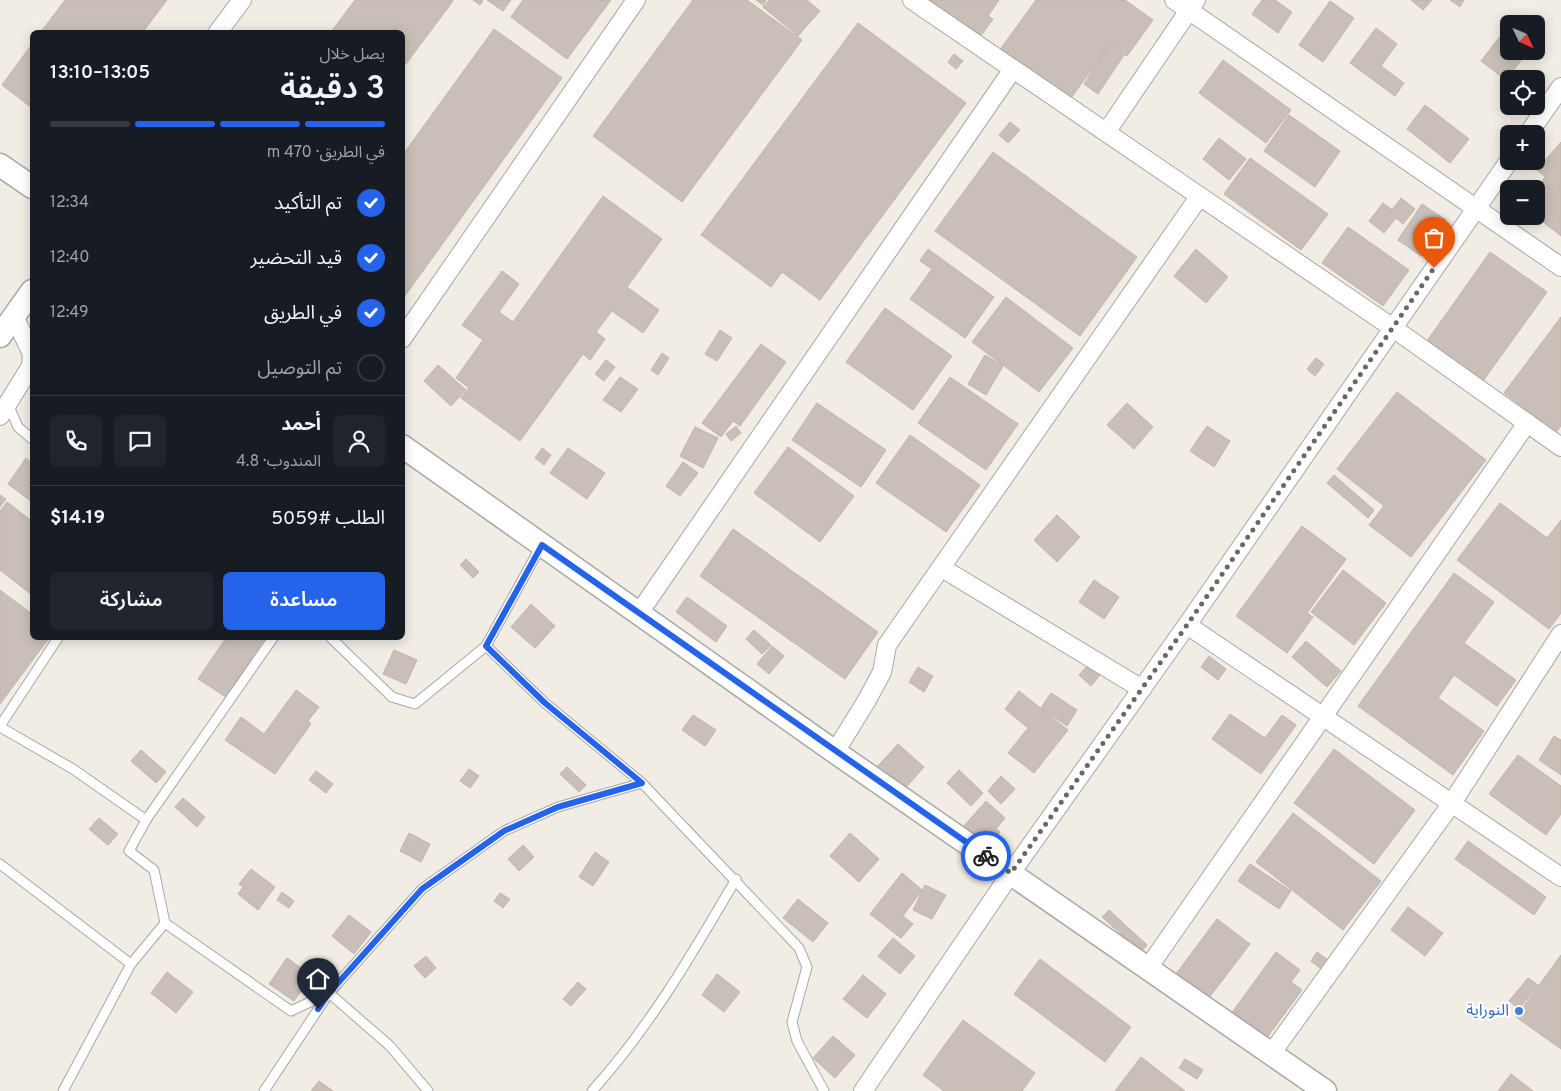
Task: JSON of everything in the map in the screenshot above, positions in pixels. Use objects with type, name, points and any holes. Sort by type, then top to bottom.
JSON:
[{"type":"street","points":[[220,30],[242,0]]},
{"type":"street","points":[[405,335],[636,0]]},
{"type":"street","points":[[912,0],[1107,131],[1199,197],[1393,328],[1561,447]]},
{"type":"street","points":[[1174,0],[1192,5],[1475,208],[1561,267]]},
{"type":"street","points":[[1107,131],[1192,5]]},
{"type":"street","points":[[639,613],[1013,69]]},
{"type":"street","points":[[1534,125],[1561,87]]},
{"type":"street","points":[[0,165],[30,186]]},
{"type":"street","points":[[863,1091],[1011,873],[1187,625],[1502,170]]},
{"type":"street","points":[[835,752],[882,672],[887,645],[1199,197]]},
{"type":"street","points":[[0,336],[30,293]]},
{"type":"street","points":[[14,316],[30,350]]},
{"type":"street","points":[[4,410],[30,368]]},
{"type":"street","points":[[1148,968],[1527,423]]},
{"type":"street","points":[[405,450],[835,752],[1325,1091]]},
{"type":"street","points":[[942,568],[1142,689]]},
{"type":"street","points":[[1187,625],[1561,877]]},
{"type":"street","points":[[1271,1054],[1452,804],[1561,634]]},
{"type":"lane","points":[[4,410],[18,428],[30,437]]},
{"type":"lane","points":[[333,640],[392,697],[415,704],[486,646],[542,545]]},
{"type":"lane","points":[[57,640],[0,726],[72,769],[146,820]]},
{"type":"lane","points":[[272,640],[146,820],[129,851],[154,870],[165,924],[291,1011],[329,993]]},
{"type":"lane","points":[[486,646],[545,703],[642,783],[736,879],[799,948],[807,967],[792,1022],[798,1041],[824,1091]]},
{"type":"lane","points":[[264,1091],[329,993],[422,889],[504,831],[558,807],[642,783]]},
{"type":"lane","points":[[0,864],[130,964]]},
{"type":"lane","points":[[592,1091],[643,1030],[680,974],[736,879]]},
{"type":"lane","points":[[63,1091],[130,964],[165,924]]},
{"type":"lane","points":[[329,993],[390,1046],[428,1091]]},
{"type":"building","points":[[65,0],[167,0],[144,30],[42,30]]},
{"type":"building","points":[[355,0],[453,1],[405,65],[405,30],[332,30]]},
{"type":"building","points":[[473,0],[483,0],[480,5]]},
{"type":"building","points":[[487,0],[511,0],[503,11]]},
{"type":"building","points":[[523,0],[611,0],[567,59],[511,17]]},
{"type":"building","points":[[693,0],[747,0],[802,40],[682,202],[593,136]]},
{"type":"building","points":[[756,0],[766,0],[763,5]]},
{"type":"building","points":[[769,0],[807,0],[820,11],[798,36],[763,7]]},
{"type":"building","points":[[930,0],[999,0],[988,16],[993,19],[980,37]]},
{"type":"building","points":[[1036,0],[1125,0],[1153,20],[1127,56],[1110,44],[1069,101],[999,51]]},
{"type":"building","points":[[1262,0],[1275,0],[1292,12],[1278,33],[1252,14]]},
{"type":"building","points":[[1411,0],[1432,0],[1423,10]]},
{"type":"building","points":[[1450,0],[1464,0],[1460,7]]},
{"type":"building","points":[[1330,1],[1354,18],[1323,62],[1299,45]]},
{"type":"building","points":[[858,23],[966,103],[820,300],[782,272],[771,287],[701,235]]},
{"type":"building","points":[[1376,28],[1397,44],[1381,66],[1404,83],[1395,96],[1350,63]]},
{"type":"building","points":[[494,29],[562,78],[405,296],[405,152]]},
{"type":"building","points":[[1500,36],[1500,60],[1521,60],[1514,70],[1500,70],[1500,75],[1481,61]]},
{"type":"building","points":[[1109,45],[1124,55],[1098,94],[1084,84]]},
{"type":"building","points":[[30,47],[30,106],[2,85]]},
{"type":"building","points":[[954,54],[963,61],[956,69],[948,62]]},
{"type":"building","points":[[1223,60],[1291,110],[1266,143],[1199,93]]},
{"type":"building","points":[[1425,105],[1469,139],[1450,163],[1407,129]]},
{"type":"building","points":[[1289,115],[1340,151],[1315,187],[1264,151]]},
{"type":"building","points":[[1010,122],[1020,130],[1008,143],[999,135]]},
{"type":"building","points":[[1219,138],[1246,159],[1229,180],[1203,159]]},
{"type":"building","points":[[1561,142],[1561,236],[1545,224],[1545,180],[1543,180],[1545,177],[1537,170],[1545,170],[1545,161]]},
{"type":"building","points":[[993,152],[1137,257],[1080,336],[935,231]]},
{"type":"building","points":[[1250,158],[1328,214],[1301,250],[1224,194]]},
{"type":"building","points":[[603,196],[662,239],[627,287],[659,310],[643,333],[612,311],[596,332],[605,339],[590,360],[583,354],[520,441],[461,398],[469,388],[456,378],[483,340],[462,325],[502,271],[519,284],[499,312],[513,322]]},
{"type":"building","points":[[1401,198],[1415,209],[1403,224],[1396,218],[1384,233],[1369,221],[1383,203],[1392,210]]},
{"type":"building","points":[[1422,204],[1446,220],[1421,256],[1398,240]]},
{"type":"building","points":[[1348,227],[1409,270],[1383,306],[1322,263]]},
{"type":"building","points":[[928,249],[994,297],[965,338],[910,299],[932,269],[920,261]]},
{"type":"building","points":[[1196,249],[1228,277],[1206,303],[1174,276]]},
{"type":"building","points":[[1490,252],[1547,292],[1483,381],[1427,341]]},
{"type":"building","points":[[1006,297],[1073,348],[1039,392],[972,342]]},
{"type":"building","points":[[885,308],[952,356],[913,410],[846,362]]},
{"type":"building","points":[[1561,317],[1561,426],[1556,432],[1504,393]]},
{"type":"building","points":[[720,330],[732,338],[717,361],[705,354]]},
{"type":"building","points":[[761,344],[786,362],[740,426],[733,421],[721,437],[702,423]]},
{"type":"building","points":[[662,353],[669,358],[658,375],[651,370]]},
{"type":"building","points":[[985,355],[1003,366],[986,395],[968,384]]},
{"type":"building","points":[[1316,358],[1324,364],[1315,376],[1307,369]]},
{"type":"building","points":[[606,360],[615,367],[604,381],[595,374]]},
{"type":"building","points":[[438,365],[466,390],[451,406],[424,381]]},
{"type":"building","points":[[620,377],[638,389],[621,412],[603,400]]},
{"type":"building","points":[[950,377],[1018,424],[986,470],[918,423]]},
{"type":"building","points":[[1397,392],[1486,460],[1411,557],[1369,525],[1384,506],[1337,469]]},
{"type":"building","points":[[817,403],[886,450],[861,487],[792,440]]},
{"type":"building","points":[[1127,403],[1153,427],[1134,449],[1107,425]]},
{"type":"building","points":[[736,426],[741,433],[731,441],[726,434]]},
{"type":"building","points":[[1207,426],[1230,441],[1214,467],[1190,451]]},
{"type":"building","points":[[695,427],[718,438],[703,468],[680,456]]},
{"type":"building","points":[[910,435],[980,485],[946,532],[876,483]]},
{"type":"building","points":[[788,447],[854,496],[820,542],[754,493]]},
{"type":"building","points":[[542,448],[551,455],[544,465],[535,458]]},
{"type":"building","points":[[568,448],[605,473],[587,499],[550,473]]},
{"type":"building","points":[[26,458],[30,461],[30,500],[8,484]]},
{"type":"building","points":[[683,462],[698,473],[680,496],[666,486]]},
{"type":"building","points":[[1334,475],[1374,510],[1368,518],[1327,483]]},
{"type":"building","points":[[0,495],[6,499],[0,507]]},
{"type":"building","points":[[7,502],[30,519],[30,593],[0,570],[0,511]]},
{"type":"building","points":[[1500,503],[1547,538],[1561,520],[1561,613],[1549,629],[1457,560]]},
{"type":"building","points":[[1057,515],[1080,537],[1057,562],[1034,540]]},
{"type":"building","points":[[1302,526],[1346,559],[1307,613],[1313,617],[1287,653],[1236,616]]},
{"type":"building","points":[[733,529],[878,632],[845,679],[700,576]]},
{"type":"building","points":[[466,559],[479,572],[473,578],[460,565]]},
{"type":"building","points":[[1343,570],[1386,603],[1354,645],[1311,612]]},
{"type":"building","points":[[1454,573],[1494,602],[1464,643],[1516,680],[1497,706],[1454,675],[1438,698],[1484,731],[1453,775],[1358,706]]},
{"type":"building","points":[[1094,580],[1119,597],[1104,619],[1079,602]]},
{"type":"building","points":[[0,590],[30,612],[30,640],[48,640],[0,704]]},
{"type":"building","points":[[687,597],[727,626],[716,642],[676,612]]},
{"type":"building","points":[[531,604],[555,626],[535,648],[511,627]]},
{"type":"building","points":[[754,630],[771,645],[762,654],[746,639]]},
{"type":"building","points":[[225,640],[264,640],[226,697],[198,679]]},
{"type":"building","points":[[1306,641],[1341,671],[1327,687],[1292,657]]},
{"type":"building","points":[[772,646],[784,656],[769,674],[757,664]]},
{"type":"building","points":[[394,650],[417,660],[406,684],[383,674]]},
{"type":"building","points":[[1209,656],[1226,669],[1218,680],[1201,667]]},
{"type":"building","points":[[1090,663],[1101,674],[1091,686],[1079,675]]},
{"type":"building","points":[[918,667],[933,676],[924,692],[909,682]]},
{"type":"building","points":[[296,690],[319,707],[308,721],[311,724],[275,774],[225,740],[241,717],[264,734]]},
{"type":"building","points":[[1019,691],[1068,730],[1034,773],[1008,753],[1028,728],[1005,709]]},
{"type":"building","points":[[1051,693],[1077,710],[1067,726],[1041,708]]},
{"type":"building","points":[[1230,714],[1265,738],[1282,715],[1296,725],[1261,774],[1212,739]]},
{"type":"building","points":[[693,715],[716,730],[705,746],[682,730]]},
{"type":"building","points":[[1554,736],[1561,740],[1561,775],[1539,760]]},
{"type":"building","points":[[898,744],[924,767],[902,792],[876,768]]},
{"type":"building","points":[[1334,749],[1415,810],[1374,864],[1294,803]]},
{"type":"building","points":[[141,750],[166,772],[156,783],[131,761]]},
{"type":"building","points":[[1518,755],[1561,786],[1561,814],[1546,835],[1489,794]]},
{"type":"building","points":[[567,767],[586,785],[579,792],[560,774]]},
{"type":"building","points":[[469,769],[479,776],[470,788],[460,781]]},
{"type":"building","points":[[959,770],[983,793],[971,806],[947,783]]},
{"type":"building","points":[[316,771],[333,784],[326,793],[309,780]]},
{"type":"building","points":[[1001,776],[1015,789],[1001,804],[988,791]]},
{"type":"building","points":[[183,798],[205,817],[197,827],[175,807]]},
{"type":"building","points":[[986,801],[1005,818],[996,829],[1000,832],[987,847],[964,826]]},
{"type":"building","points":[[1293,813],[1381,881],[1343,930],[1256,862]]},
{"type":"building","points":[[99,818],[118,834],[108,845],[89,829]]},
{"type":"building","points":[[409,833],[430,844],[421,862],[400,851]]},
{"type":"building","points":[[850,833],[879,859],[859,882],[830,856]]},
{"type":"building","points":[[1468,841],[1546,897],[1534,915],[1455,859]]},
{"type":"building","points":[[523,845],[534,857],[519,871],[508,859]]},
{"type":"building","points":[[595,852],[609,862],[593,886],[579,877]]},
{"type":"building","points":[[1250,864],[1291,891],[1279,909],[1238,881]]},
{"type":"building","points":[[251,869],[275,887],[258,910],[238,894],[243,887],[239,884]]},
{"type":"building","points":[[902,873],[922,890],[903,916],[913,924],[901,938],[870,914]]},
{"type":"building","points":[[925,885],[946,895],[932,919],[913,910]]},
{"type":"building","points":[[282,892],[294,901],[289,908],[277,900]]},
{"type":"building","points":[[500,893],[510,899],[503,908],[494,901]]},
{"type":"building","points":[[798,899],[828,923],[813,942],[783,918]]},
{"type":"building","points":[[1408,907],[1443,933],[1425,956],[1391,930]]},
{"type":"building","points":[[1109,910],[1147,945],[1141,952],[1102,917]]},
{"type":"building","points":[[349,915],[371,932],[354,954],[332,936]]},
{"type":"building","points":[[1217,919],[1250,944],[1205,1003],[1173,978]]},
{"type":"building","points":[[893,938],[915,956],[900,974],[878,956]]},
{"type":"building","points":[[1276,952],[1300,970],[1291,982],[1302,990],[1266,1039],[1231,1014]]},
{"type":"building","points":[[1317,952],[1328,960],[1321,969],[1311,961]]},
{"type":"building","points":[[1561,955],[1561,1049],[1516,1017]]},
{"type":"building","points":[[426,956],[436,968],[425,978],[414,966]]},
{"type":"building","points":[[287,958],[312,976],[294,1001],[269,984]]},
{"type":"building","points":[[1040,959],[1131,1027],[1105,1062],[1014,994]]},
{"type":"building","points":[[167,972],[193,992],[176,1013],[151,993]]},
{"type":"building","points":[[717,974],[740,992],[724,1012],[702,995]]},
{"type":"building","points":[[863,975],[886,994],[867,1018],[843,999]]},
{"type":"building","points":[[1528,978],[1538,985],[1519,1009],[1509,1001]]},
{"type":"building","points":[[578,982],[586,989],[571,1006],[563,999]]},
{"type":"building","points":[[963,1020],[1035,1073],[1022,1091],[944,1091],[923,1075]]},
{"type":"building","points":[[833,1036],[855,1055],[835,1078],[813,1058]]},
{"type":"building","points":[[1141,1057],[1185,1091],[1115,1091]]},
{"type":"building","points":[[1185,1059],[1203,1070],[1197,1079],[1179,1068]]},
{"type":"building","points":[[1511,1074],[1533,1091],[1498,1091]]},
{"type":"building","points":[[319,1081],[333,1091],[311,1091]]},
{"type":"way so far","points":[[986,856],[1011,873],[1187,625],[1434,268]]},
{"type":"place","name":"النوراية","points":[[1519,1011]]},
{"type":"route","points":[[318,1009],[329,993],[422,889],[504,831],[558,807],[642,783],[545,703],[486,646],[542,545],[986,856]]}]
